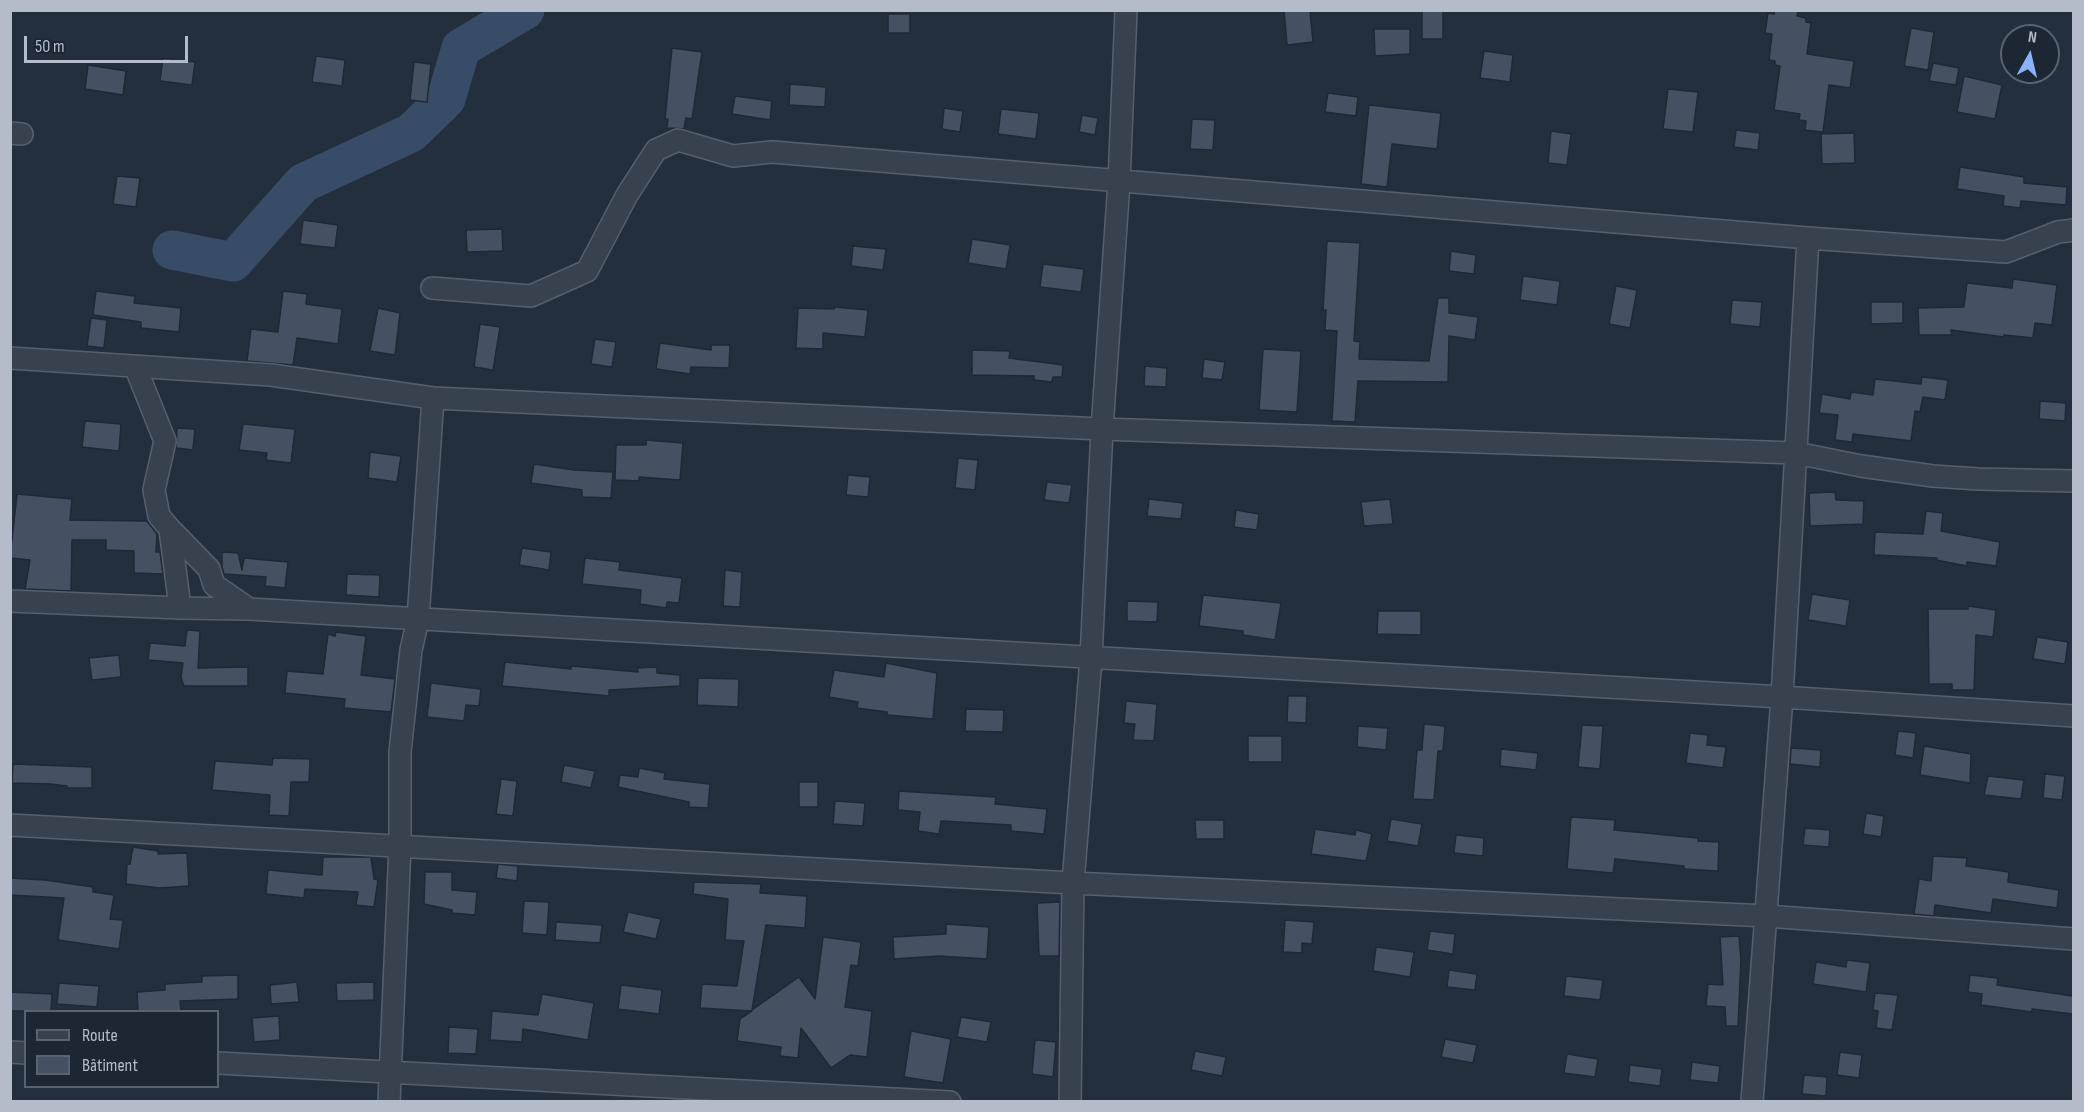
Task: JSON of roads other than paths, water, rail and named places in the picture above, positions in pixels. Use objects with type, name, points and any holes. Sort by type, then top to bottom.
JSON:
[{"type":"street","points":[[1070,1101],[1073,883],[1091,658],[1102,429],[1119,182],[1126,10]]},
{"type":"street","points":[[432,288],[531,296],[587,271],[627,195],[656,150],[678,140],[733,156],[772,152],[1808,238],[2006,252],[2058,232],[2073,230]]},
{"type":"street","points":[[1752,1101],[1782,697],[1808,238]]},
{"type":"street","points":[[10,358],[272,375],[433,398],[1102,429],[1796,453],[1861,466],[1933,476],[2073,481]]},
{"type":"street","points":[[135,366],[165,441],[154,490],[159,516],[209,569],[214,585],[249,609]]},
{"type":"street","points":[[388,1101],[400,846],[400,752],[411,650],[418,619],[433,398]]},
{"type":"street","points":[[170,529],[180,608]]},
{"type":"street","points":[[10,601],[249,609],[1782,697],[2073,716]]},
{"type":"street","points":[[10,825],[1073,883],[1767,916],[2073,939]]},
{"type":"street","points":[[219,1063],[950,1101]]},
{"type":"waterway","points":[[172,250],[233,262],[303,183],[411,133],[446,99],[461,48],[525,10]]}]
